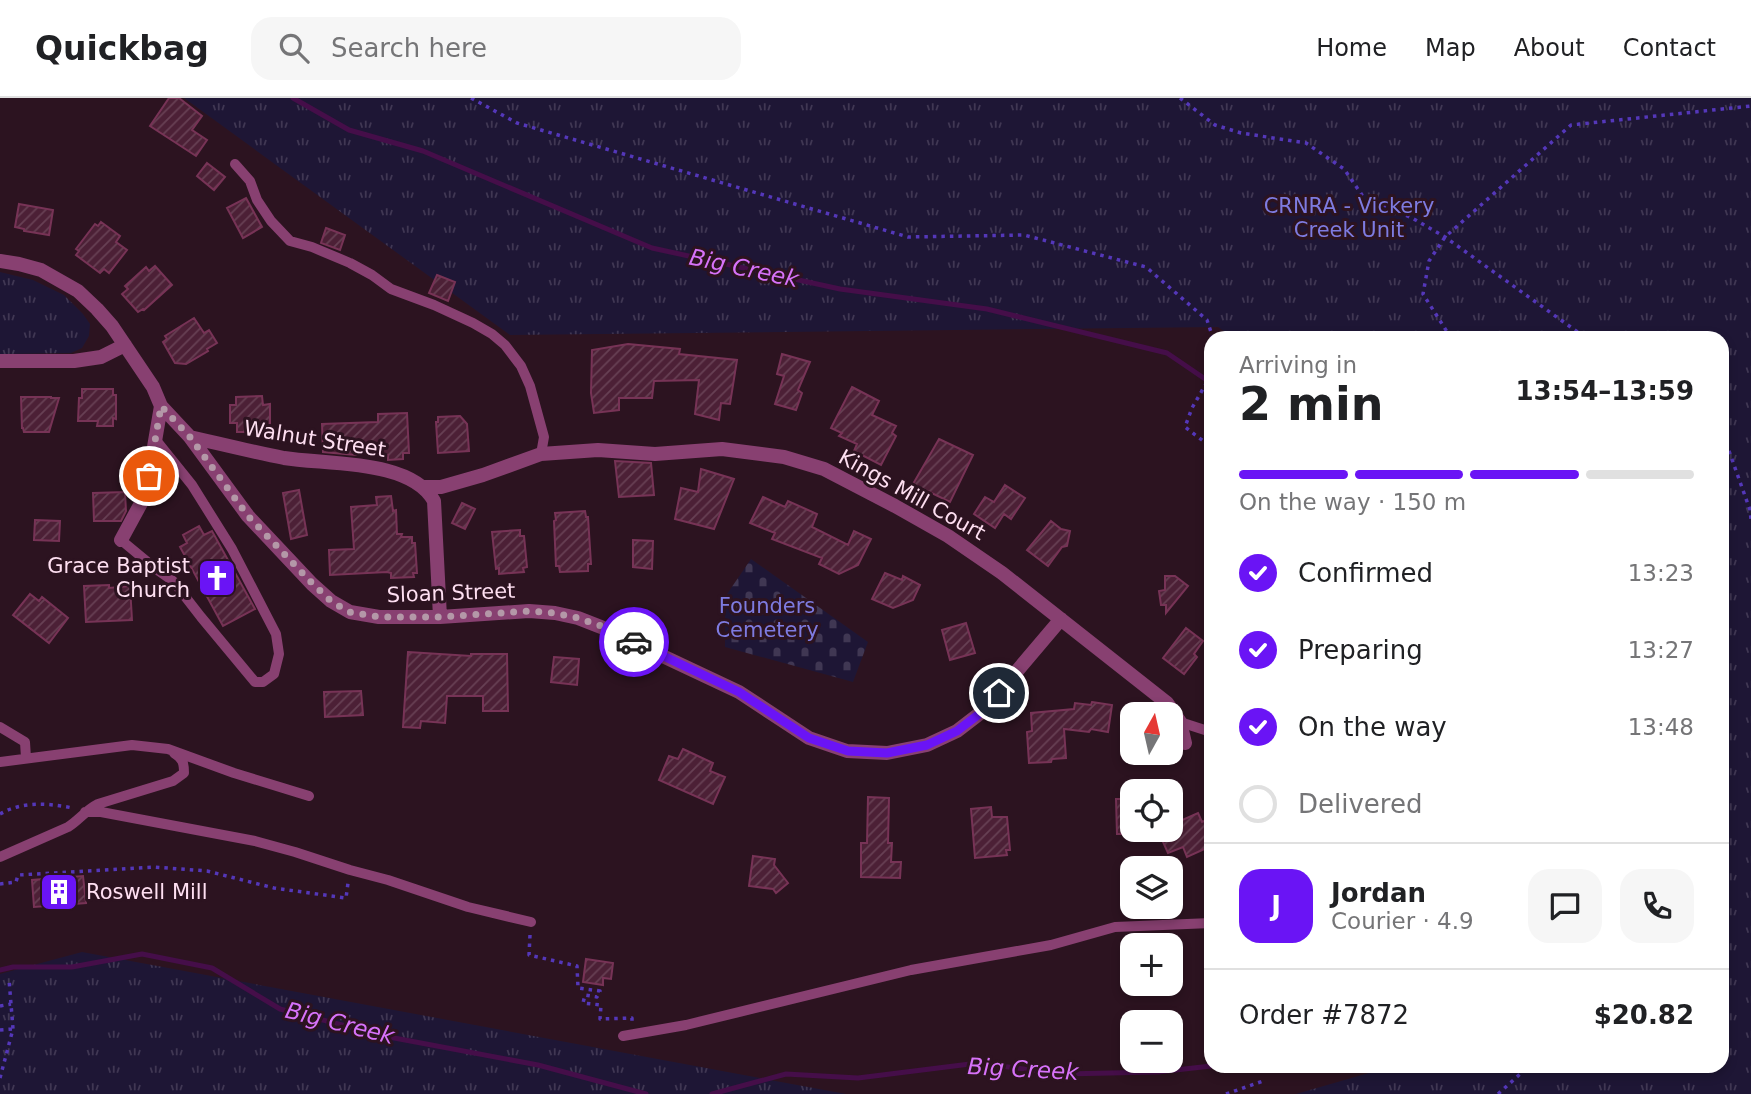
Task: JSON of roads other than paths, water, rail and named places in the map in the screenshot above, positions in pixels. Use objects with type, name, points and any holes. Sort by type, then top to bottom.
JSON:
[{"type":"street","name":"Sloan Street","points":[[0,261],[41,270],[78,290],[125,345],[153,387],[161,406],[190,437],[248,516],[331,601],[349,612],[379,617],[440,617],[529,611],[578,618],[601,626],[739,692],[809,738],[848,751],[887,753],[927,745],[957,731],[983,711],[1061,619]]},
{"type":"street","points":[[0,361],[74,361],[101,357],[125,345]]},
{"type":"street","points":[[121,540],[146,495],[161,406]]},
{"type":"street","name":"Walnut Street","points":[[190,437],[286,458],[368,466],[398,474],[425,487]]},
{"type":"street","name":"Kings Mill Court","points":[[425,487],[441,487],[541,454],[598,450],[655,454],[722,449],[784,457],[824,469],[948,536],[1002,573],[1166,702]]},
{"type":"street","points":[[425,487],[434,501],[440,617]]},
{"type":"street","name":"Kings Mill Court","points":[[1183,735],[1185,743]]},
{"type":"lane","points":[[235,164],[250,181],[257,200],[271,221],[290,241],[350,262],[391,289],[473,323],[505,345],[521,366],[530,386],[544,437],[541,454]]},
{"type":"lane","points":[[121,540],[173,581],[255,682],[263,682],[274,674],[279,654],[276,634],[232,550],[192,485],[155,439]]},
{"type":"lane","points":[[1183,723],[1204,730]]},
{"type":"lane","points":[[0,727],[25,742],[26,758]]},
{"type":"lane","points":[[0,762],[132,745],[168,749],[309,796]]},
{"type":"lane","points":[[0,857],[68,827],[98,804],[173,781],[184,773],[184,763],[168,749]]},
{"type":"lane","points":[[85,812],[102,812],[255,841],[388,880],[468,907],[531,922]]},
{"type":"lane","points":[[628,1035],[687,1025],[911,970],[1051,945],[1115,928],[1204,923]]},
{"type":"waterway","name":"Big Creek","points":[[293,98],[349,130],[423,151],[652,248],[840,289],[987,309],[1167,353],[1204,378]]},
{"type":"waterway","name":"Big Creek","points":[[0,970],[13,967],[72,967],[142,954],[212,968],[280,1009],[389,1037],[538,1065],[646,1094]]},
{"type":"waterway","name":"Big Creek","points":[[712,1094],[786,1074],[858,1078],[978,1063],[1063,1074],[1158,1072],[1204,1067]]},
{"type":"place","name":"Grace Baptist Church","points":[[217,578]]},
{"type":"place","name":"Roswell Mill","points":[[59,892]]},
{"type":"park label","name":"CRNRA - Vickery Creek Unit","points":[[1349,218]]},
{"type":"park label","name":"Founders Cemetery","points":[[767,618]]}]
